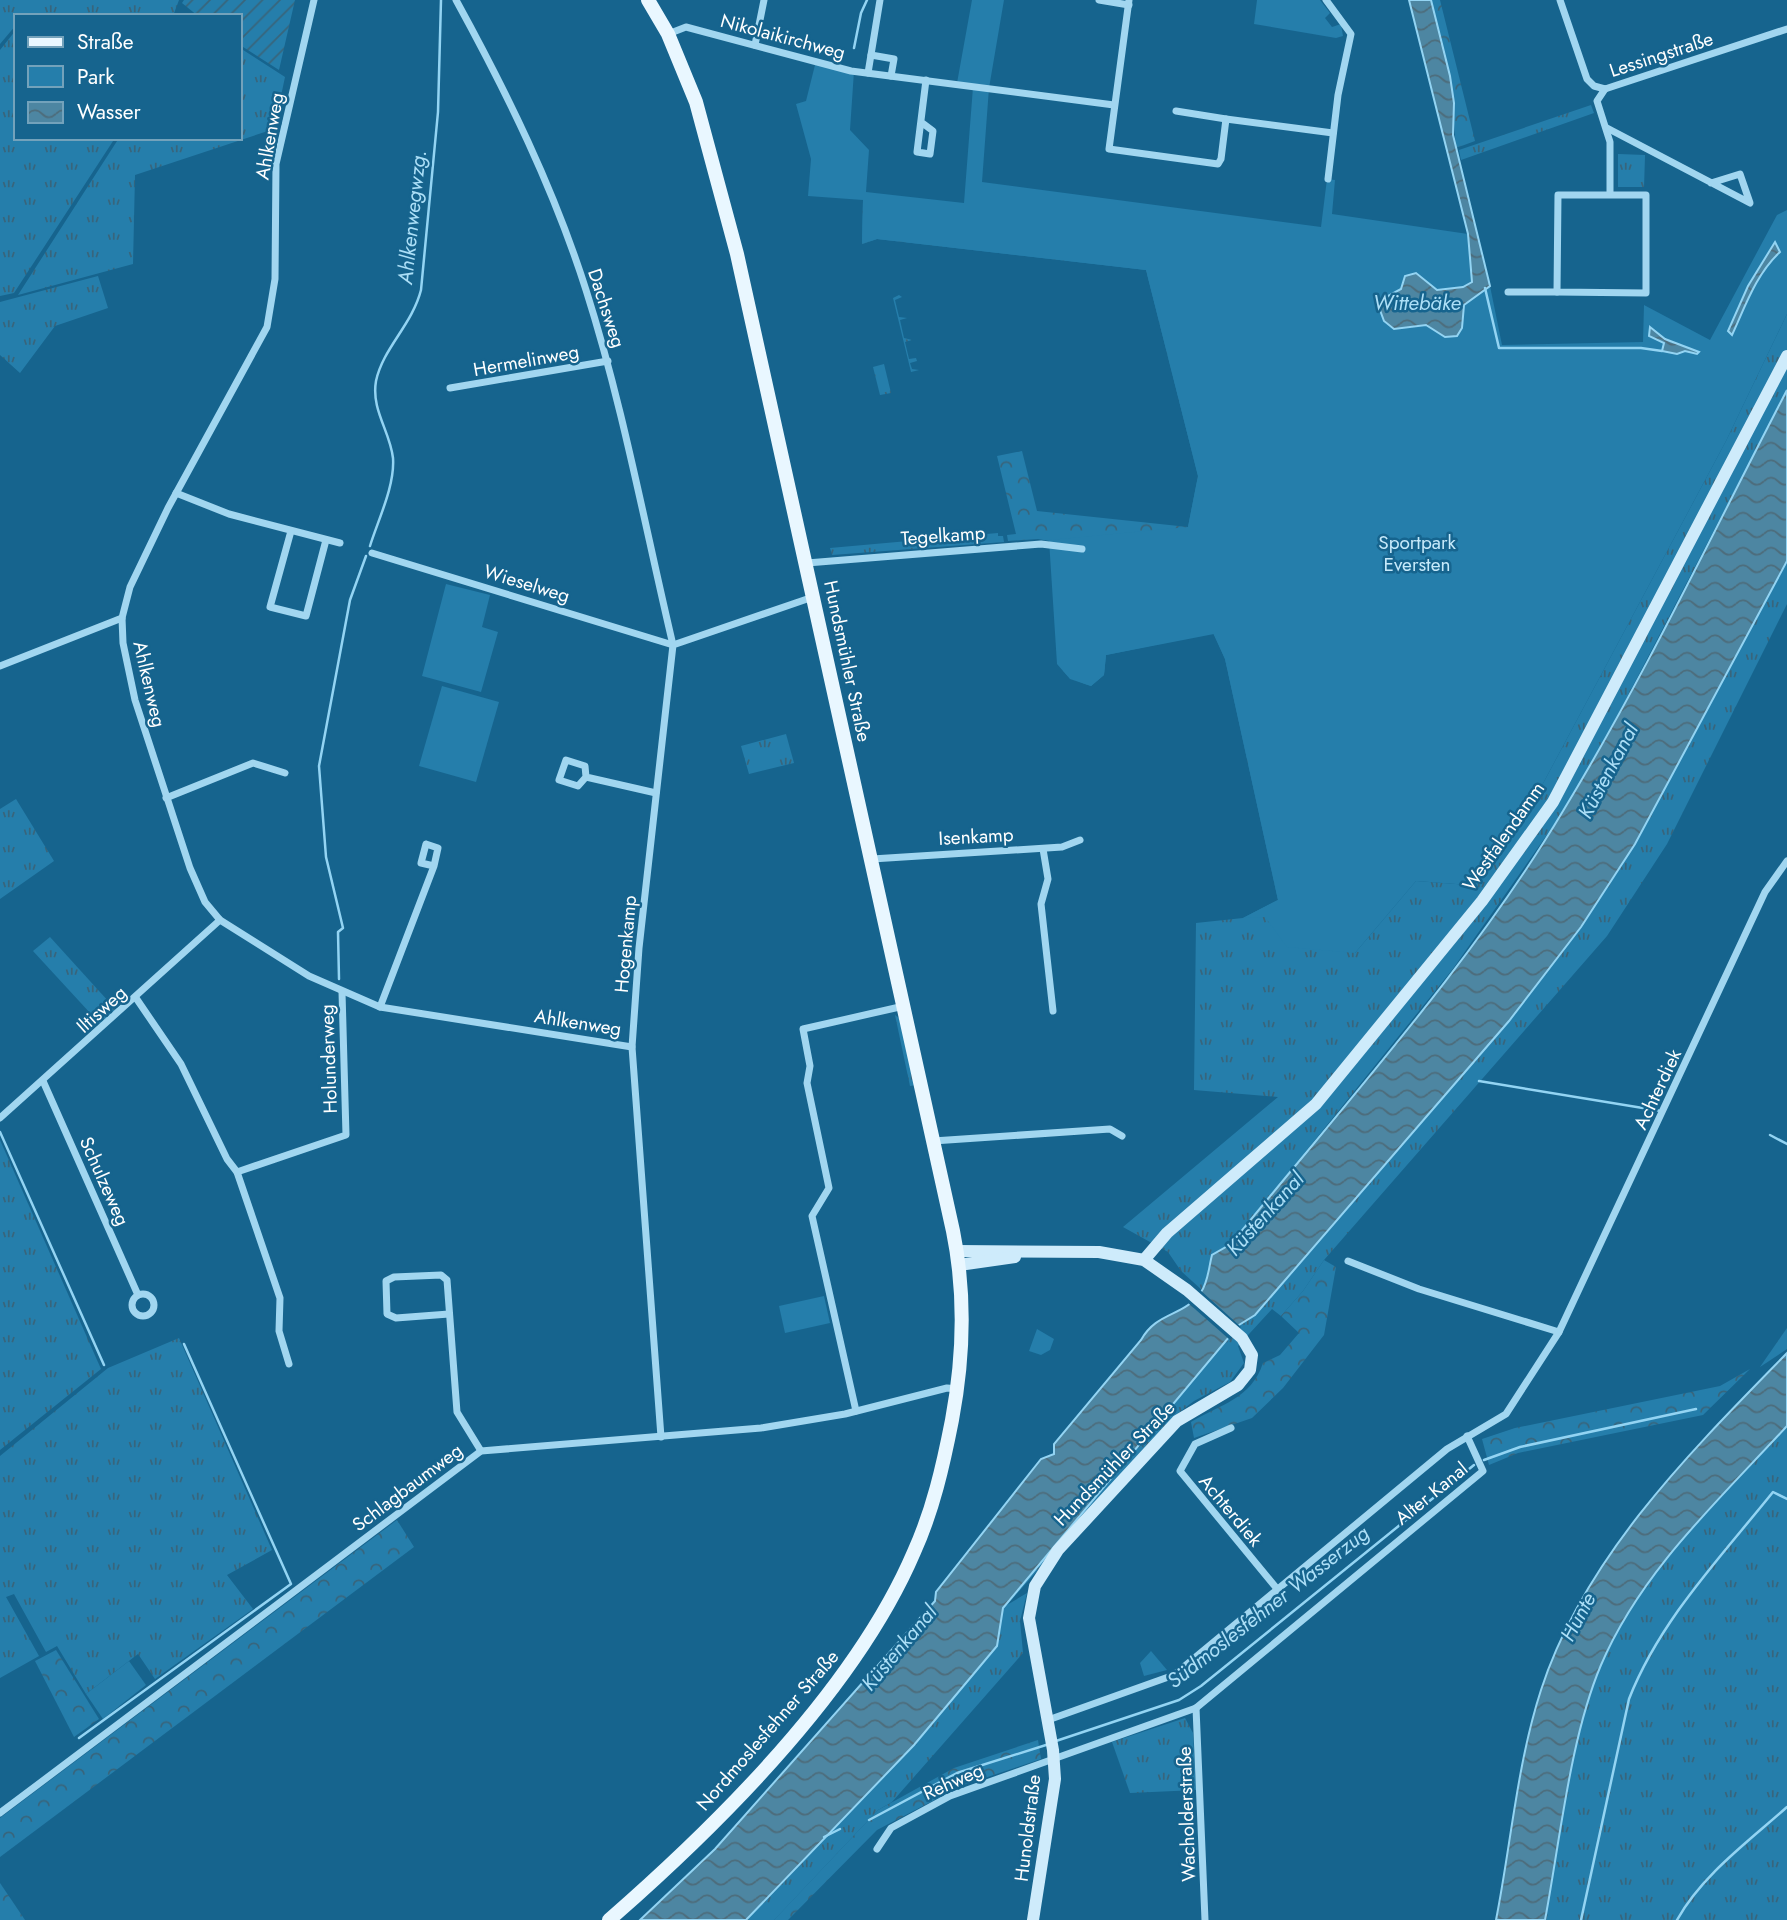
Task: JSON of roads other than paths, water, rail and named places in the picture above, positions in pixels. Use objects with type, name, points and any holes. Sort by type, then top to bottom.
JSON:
[{"type":"main road","name":"Hundsmühler Straße","points":[[648,0],[687,79],[710,147],[754,324],[958,1258]]},
{"type":"main road","name":"Nordmoslesfehner Straße","points":[[609,1920],[700,1837],[779,1750],[859,1653],[893,1596],[927,1520],[942,1471],[958,1389],[963,1324],[958,1258]]},
{"type":"street","name":"Ahlkenweg","points":[[314,0],[276,164],[275,279],[267,327],[176,493],[135,575],[122,618],[130,680],[166,798],[205,902],[220,920],[309,976],[380,1007],[632,1047]]},
{"type":"street","name":"Dachsweg","points":[[456,0],[495,71],[545,180],[585,287],[608,361],[673,645]]},
{"type":"street","points":[[755,45],[764,0]]},
{"type":"street","points":[[868,73],[880,0]]},
{"type":"street","points":[[1099,0],[1129,3],[1109,149],[1218,164],[1226,119]]},
{"type":"street","points":[[1326,0],[1351,34],[1333,133],[1328,179]]},
{"type":"street","name":"Lessingstraße","points":[[1560,0],[1587,79],[1594,86],[1605,89],[1787,29]]},
{"type":"street","name":"Nikolaikirchweg","points":[[667,34],[685,27],[868,73],[1114,105]]},
{"type":"street","name":"Nikolaikirchweg","points":[[871,55],[894,59],[891,76]]},
{"type":"street","points":[[921,122],[926,80]]},
{"type":"street","points":[[1605,89],[1597,101],[1607,128],[1610,195]]},
{"type":"street","points":[[1176,111],[1333,133]]},
{"type":"street","points":[[1607,128],[1711,183],[1750,203],[1740,174],[1711,183]]},
{"type":"street","points":[[1508,292],[1646,293],[1646,195],[1558,195],[1557,292]]},
{"type":"street","name":"Westfalendamm","points":[[1144,1260],[1167,1233],[1316,1104],[1465,922],[1553,802],[1787,356]]},
{"type":"street","name":"Hermelinweg","points":[[450,388],[608,361]]},
{"type":"street","points":[[176,493],[201,505],[340,543]]},
{"type":"street","points":[[291,531],[270,607],[306,616],[326,540]]},
{"type":"street","name":"Tegelkamp","points":[[807,563],[1041,544],[1082,549]]},
{"type":"street","name":"Wieselweg","points":[[372,553],[673,645]]},
{"type":"street","points":[[673,645],[814,597]]},
{"type":"street","points":[[0,666],[122,618]]},
{"type":"street","name":"Hogenkamp","points":[[661,1437],[632,1047],[673,645]]},
{"type":"street","points":[[166,798],[253,763],[285,773]]},
{"type":"street","points":[[586,777],[656,793]]},
{"type":"street","name":"Isenkamp","points":[[872,859],[1043,849],[1062,847],[1080,840]]},
{"type":"street","points":[[1043,849],[1048,879],[1041,904],[1053,1011]]},
{"type":"street","name":"Achterdiek","points":[[1048,1720],[1174,1675],[1447,1448],[1506,1414],[1559,1332],[1765,891],[1787,861]]},
{"type":"street","points":[[380,1007],[434,866]]},
{"type":"street","name":"Iltisweg","points":[[0,1118],[220,920]]},
{"type":"street","name":"Holunderweg","points":[[237,1172],[346,1135],[342,992]]},
{"type":"street","points":[[136,998],[181,1064],[227,1159],[237,1172],[280,1298],[279,1331],[289,1364]]},
{"type":"street","points":[[856,1411],[812,1216],[829,1188],[807,1083],[810,1066],[803,1029],[904,1006]]},
{"type":"street","name":"Schulzeweg","points":[[43,1081],[138,1295]]},
{"type":"street","points":[[933,1141],[1110,1129],[1122,1136]]},
{"type":"street","name":"Hundsmühler Straße","points":[[958,1258],[1050,1251],[1100,1252],[1144,1260],[1187,1290],[1242,1338],[1252,1355],[1245,1377],[1226,1394],[1197,1406],[1177,1421],[1058,1550],[1035,1586],[1029,1618],[1052,1746]]},
{"type":"street","points":[[1348,1261],[1419,1289],[1559,1332]]},
{"type":"street","points":[[449,1314],[396,1318],[387,1314],[386,1281],[394,1278],[441,1275],[447,1280],[457,1412],[481,1451]]},
{"type":"street","name":"Schlagbaumweg","points":[[0,1813],[481,1451],[761,1428],[856,1411],[947,1388],[958,1389]]},
{"type":"street","name":"Achterdiek","points":[[1231,1428],[1195,1444],[1180,1471],[1278,1590]]},
{"type":"street","name":"Alter Kanal","points":[[1052,1746],[1196,1708],[1483,1471],[1467,1436]]},
{"type":"street","name":"Wacholderstraße","points":[[1196,1708],[1205,1920]]},
{"type":"street","name":"Rehweg","points":[[877,1849],[882,1837],[891,1828],[1052,1746]]},
{"type":"street","name":"Hunoldstraße","points":[[1033,1920],[1051,1822],[1052,1746]]},
{"type":"water","name":"Wittebäke","points":[[1409,0],[1431,0],[1450,76],[1454,103],[1453,135],[1490,286],[1464,305],[1462,328],[1457,336],[1445,337],[1426,325],[1394,329],[1384,321],[1377,302],[1401,289],[1405,276],[1416,273],[1437,290],[1463,287],[1472,282],[1468,234]]},
{"type":"water","points":[[1775,242],[1780,252],[1764,270],[1732,335],[1728,331],[1748,286]]},
{"type":"water","points":[[1650,327],[1665,339],[1699,352],[1697,354],[1685,351],[1677,354],[1662,351],[1664,343],[1649,336]]},
{"type":"water","name":"Küstenkanal","points":[[1787,390],[1787,561],[1635,844],[1581,927],[1509,1021],[1255,1315],[1239,1325],[1003,1608],[997,1646],[914,1745],[746,1920],[640,1920],[715,1849],[935,1601],[936,1592],[1041,1459],[1054,1454],[1054,1444],[1147,1331],[1187,1306],[1201,1292],[1212,1255],[1231,1244],[1447,979],[1527,868],[1593,760],[1651,655]]},
{"type":"water","name":"Hunte","points":[[1787,1353],[1787,1426],[1709,1509],[1660,1568],[1637,1598],[1601,1665],[1581,1725],[1545,1920],[1496,1920],[1526,1746],[1541,1690],[1560,1641],[1584,1595],[1644,1508]]},
{"type":"waterway","name":"Ahlkenwegwzg.","points":[[370,546],[389,491],[393,469],[391,448],[376,401],[376,381],[385,358],[417,303],[421,290],[438,112],[441,0]]},
{"type":"waterway","points":[[854,48],[861,13],[867,0]]},
{"type":"waterway","points":[[1485,288],[1499,348],[1641,348],[1662,351]]},
{"type":"waterway","points":[[339,979],[338,932],[343,928],[326,857],[319,766],[350,600],[366,556]]},
{"type":"waterway","points":[[1479,1081],[1661,1111]]},
{"type":"waterway","points":[[0,1132],[104,1365]]},
{"type":"waterway","points":[[1770,1135],[1787,1144]]},
{"type":"waterway","points":[[79,1738],[291,1584],[184,1344]]},
{"type":"waterway","name":"Südmoslesfehner Wasserzug","points":[[1484,1460],[1520,1447],[1696,1409]]},
{"type":"waterway","name":"Südmoslesfehner Wasserzug","points":[[1056,1741],[1179,1700],[1201,1686],[1474,1465]]},
{"type":"waterway","points":[[1581,1920],[1629,1699],[1642,1670],[1674,1616],[1773,1492],[1787,1499]]},
{"type":"waterway","name":"Südmoslesfehner Wasserzug","points":[[869,1820],[957,1773],[1046,1745]]},
{"type":"waterway","points":[[1677,1920],[1713,1873],[1787,1807]]},
{"type":"waterway","name":"Südmoslesfehner Wasserzug","points":[[824,1837],[840,1829]]},
{"type":"park label","name":"Sportpark Eversten","points":[[1417,553]]}]
